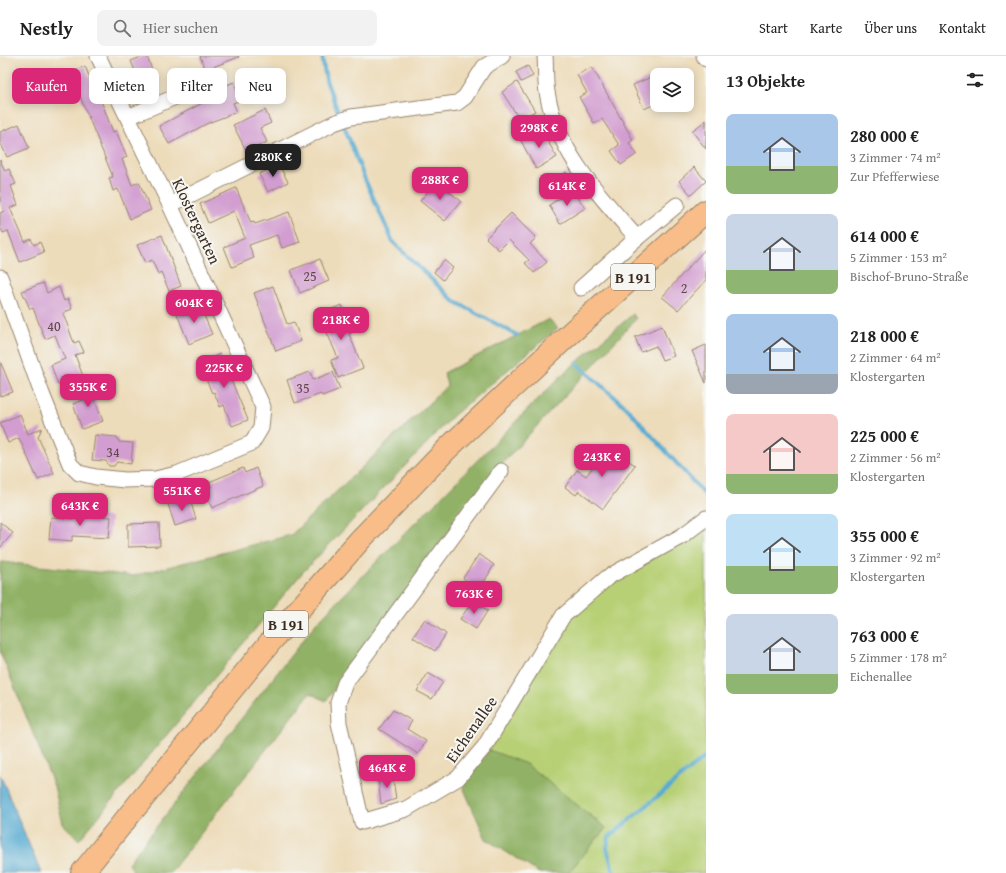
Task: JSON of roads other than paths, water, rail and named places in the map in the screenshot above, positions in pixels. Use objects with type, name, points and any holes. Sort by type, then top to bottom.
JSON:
[{"type":"main road","name":"B 191","points":[[82,873],[272,640],[359,541],[447,449],[564,339],[706,211]]},
{"type":"street","name":"Klostergarten","points":[[0,277],[42,394],[64,450],[70,464],[79,473],[96,477],[125,480],[155,479],[177,474],[252,443],[261,428],[263,407],[170,205],[98,56]]},
{"type":"street","points":[[170,205],[334,123],[351,117],[457,103],[465,96],[484,67],[502,56]]},
{"type":"street","points":[[545,56],[547,92],[554,123],[569,154],[589,184],[637,238]]},
{"type":"street","points":[[128,117],[167,100]]},
{"type":"street","points":[[581,288],[677,205]]},
{"type":"street","name":"Eichenallee","points":[[501,472],[345,683],[338,703],[339,723],[362,822],[406,809],[458,778],[485,746],[563,616],[608,577],[682,536],[706,518]]},
{"type":"water","points":[[0,775],[5,786],[41,873],[0,873]]},
{"type":"waterway","points":[[322,56],[326,80],[340,117]]},
{"type":"waterway","points":[[343,123],[363,175],[393,242],[454,301],[517,335]]},
{"type":"waterway","points":[[577,364],[626,407],[706,496]]},
{"type":"waterway","points":[[614,873],[607,848],[609,837],[706,756]]}]
